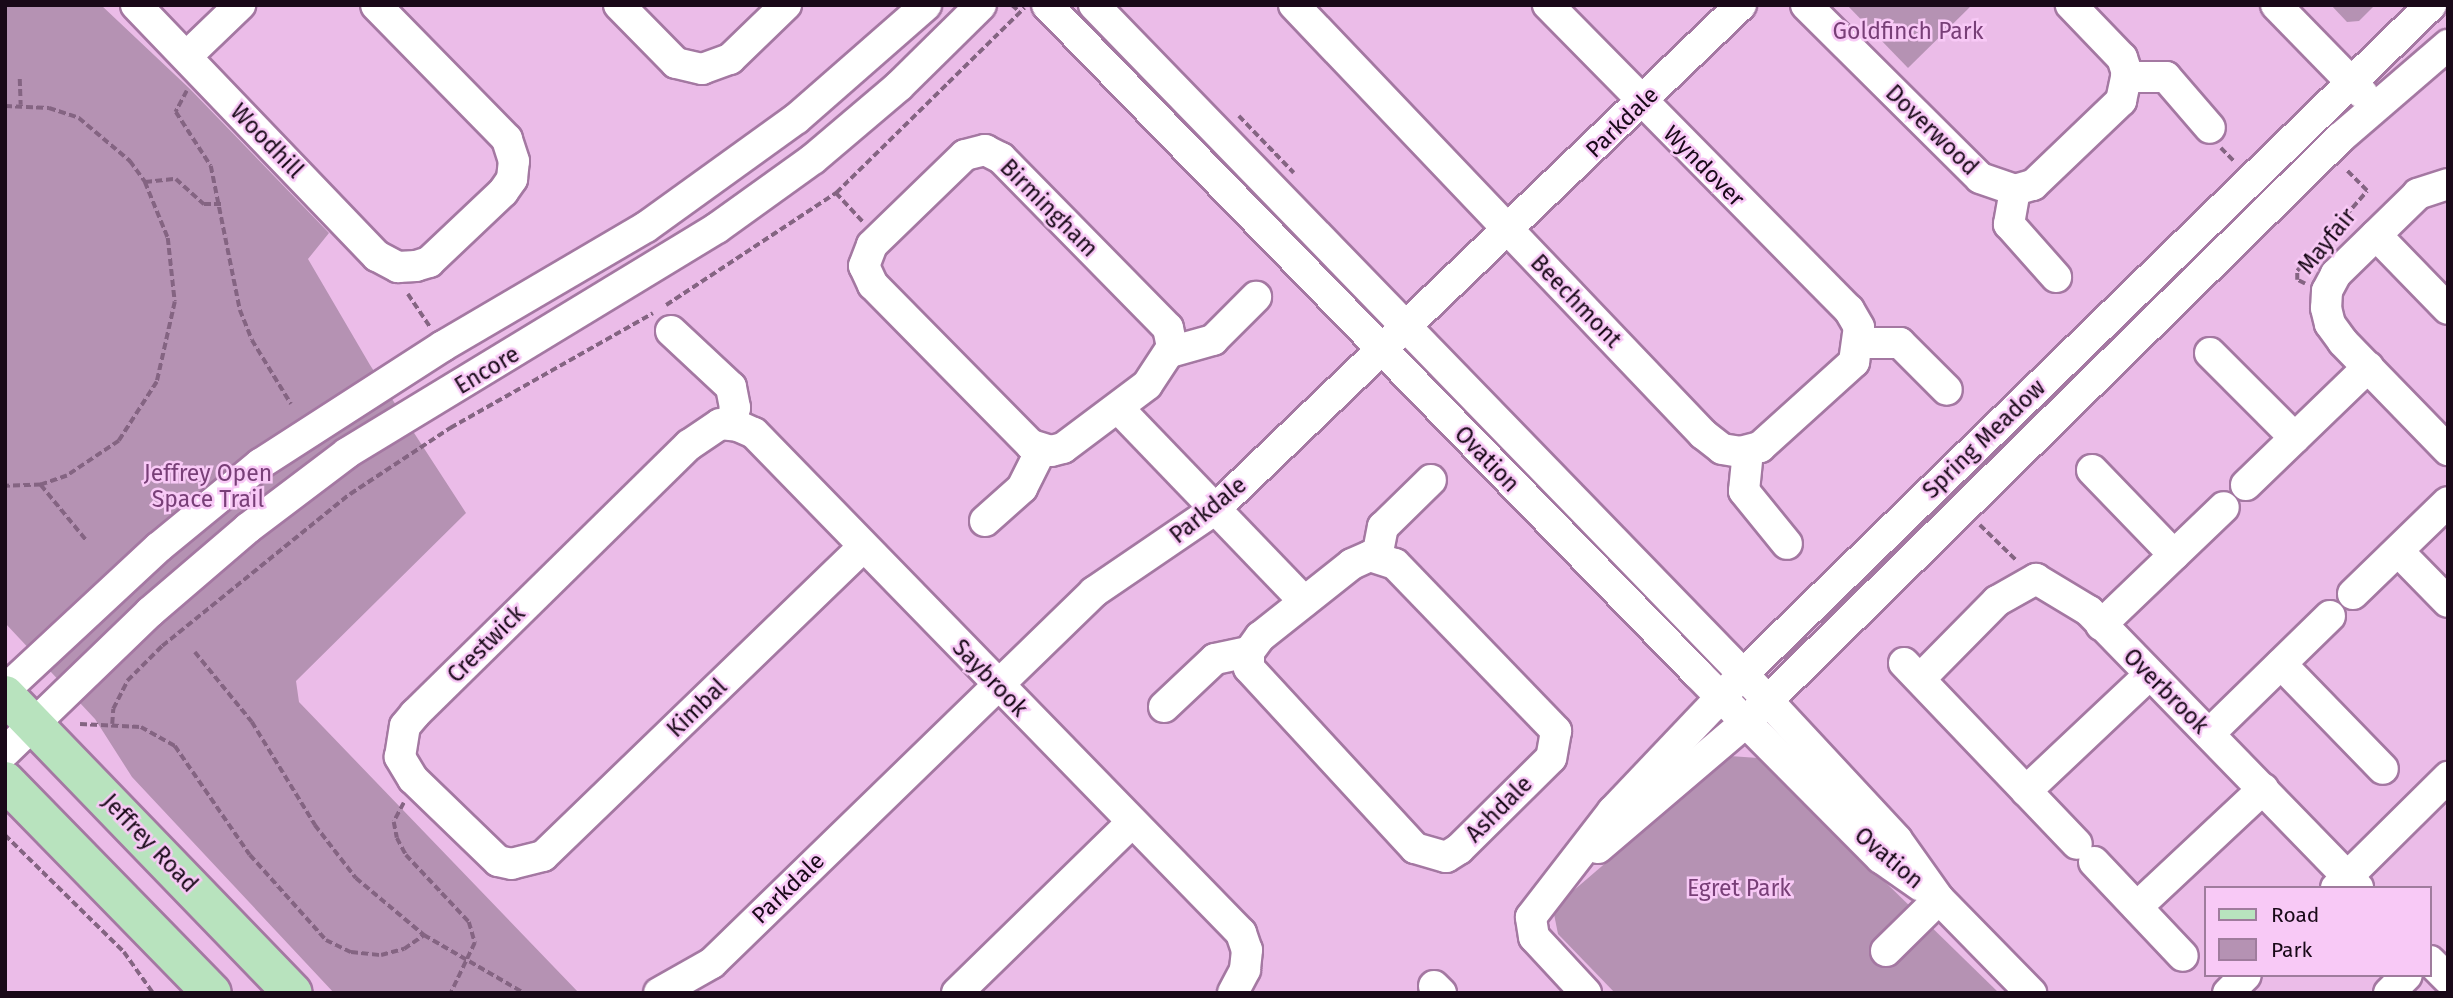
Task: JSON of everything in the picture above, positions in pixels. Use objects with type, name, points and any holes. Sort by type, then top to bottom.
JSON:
[{"type":"main road","name":"Jeffrey Road","points":[[5,692],[293,993]]},
{"type":"main road","points":[[5,781],[212,993]]},
{"type":"street","name":"Woodhill","points":[[136,5],[377,256],[406,281]]},
{"type":"street","points":[[187,56],[240,5]]},
{"type":"street","points":[[376,5],[507,139],[514,161],[512,179],[503,192],[406,281]]},
{"type":"street","points":[[619,5],[671,58],[694,69],[723,65],[786,5]]},
{"type":"street","name":"Encore","points":[[5,692],[159,547],[260,464],[444,345],[646,228],[738,163],[926,5]]},
{"type":"street","name":"Encore","points":[[5,752],[150,612],[259,520],[347,453],[717,228],[813,159],[899,86],[981,5]]},
{"type":"street","name":"Ovation","points":[[1094,5],[1410,327],[1743,674],[1756,711]]},
{"type":"street","name":"Beechmont","points":[[1294,5],[1703,433],[1722,449],[1748,451]]},
{"type":"street","name":"Wyndover","points":[[1548,5],[1849,310],[1860,335]]},
{"type":"street","name":"Parkdale","points":[[659,993],[712,963],[1094,592],[1214,510],[1410,327],[1741,5]]},
{"type":"street","name":"Doverwood","points":[[1806,5],[1980,178],[2015,190]]},
{"type":"street","points":[[2056,277],[2009,225],[2015,190],[2033,186],[2121,100],[2126,82],[2122,58],[2071,5]]},
{"type":"street","points":[[2276,5],[2376,107]]},
{"type":"street","name":"Spring Meadow","points":[[1586,993],[1530,927],[1533,909],[1669,748],[2431,5]]},
{"type":"street","name":"Ovation","points":[[1033,9],[1382,352],[1721,697],[1756,711],[1897,839],[1939,899],[2031,993]]},
{"type":"street","name":"Spring Meadow","points":[[1551,886],[1643,813],[1756,711],[2327,151],[2448,45]]},
{"type":"street","points":[[2126,82],[2166,77],[2210,128]]},
{"type":"street","name":"Birmingham","points":[[1041,450],[1031,446],[873,285],[864,266],[879,239],[965,155],[985,149],[1001,158],[1168,328],[1170,352]]},
{"type":"street","points":[[2327,291],[2336,274],[2418,194],[2448,184]]},
{"type":"street","points":[[2376,235],[2448,309]]},
{"type":"street","name":"Mayfair","points":[[2327,291],[2330,324],[2368,368],[2448,450]]},
{"type":"street","points":[[985,521],[1022,488],[1041,450],[1063,448],[1119,409],[1147,385],[1170,352],[1213,340],[1256,297]]},
{"type":"street","points":[[671,331],[731,387],[735,408],[725,424]]},
{"type":"street","points":[[1787,544],[1744,491],[1748,451],[1760,447],[1854,362],[1860,335],[1900,343],[1947,390]]},
{"type":"street","points":[[2210,353],[2294,438]]},
{"type":"street","points":[[2246,485],[2368,368]]},
{"type":"street","points":[[1119,409],[1304,601]]},
{"type":"street","name":"Saybrook","points":[[725,424],[754,433],[1130,824],[1241,933],[1248,950],[1237,992]]},
{"type":"street","name":"Crestwick","points":[[527,863],[498,861],[419,785],[400,757],[405,726],[689,445],[725,424]]},
{"type":"street","points":[[2092,470],[2174,555]]},
{"type":"street","points":[[1164,706],[1215,659],[1249,652],[1304,601],[1352,564],[1377,557],[1383,527],[1431,480]]},
{"type":"street","points":[[2353,594],[2448,502]]},
{"type":"street","points":[[2101,625],[2224,507]]},
{"type":"street","name":"Kimbal","points":[[527,863],[552,849],[862,548]]},
{"type":"street","points":[[2398,551],[2448,602]]},
{"type":"street","name":"Ashdale","points":[[1249,652],[1249,668],[1258,682],[1415,848],[1446,857],[1459,849],[1551,758],[1556,731],[1395,564],[1377,557]]},
{"type":"street","points":[[2036,579],[1997,600],[1912,671],[2183,956]]},
{"type":"street","name":"Overbrook","points":[[2036,579],[2089,611],[2263,789],[2347,884]]},
{"type":"street","points":[[2209,734],[2330,617]]},
{"type":"street","points":[[2281,664],[2383,769]]},
{"type":"street","points":[[2026,790],[2150,674]]},
{"type":"street","points":[[2347,884],[2448,777]]},
{"type":"street","points":[[2137,907],[2263,789]]},
{"type":"street","points":[[957,993],[1130,824]]},
{"type":"street","points":[[1886,951],[1939,899]]},
{"type":"street","points":[[2432,963],[2448,979]]},
{"type":"street","points":[[2228,993],[2244,977]]},
{"type":"street","points":[[2389,993],[2405,977]]},
{"type":"path","points":[[1012,5],[1033,9]]},
{"type":"path","points":[[112,724],[113,709],[127,681],[162,646],[350,494],[450,428],[684,295],[836,193],[1033,9]]},
{"type":"path","points":[[20,79],[21,105]]},
{"type":"path","points":[[190,89],[178,102],[176,112],[207,158],[222,204],[240,310],[252,340],[291,404]]},
{"type":"path","points":[[5,106],[21,105],[79,118],[114,143],[145,182],[167,237],[174,282],[174,311],[162,368],[147,402],[119,441],[83,468],[41,485],[5,486]]},
{"type":"path","points":[[2210,128],[2220,147],[2253,178]]},
{"type":"path","name":"Mayfair","points":[[2327,151],[2367,191],[2295,274],[2297,280],[2327,291]]},
{"type":"path","points":[[145,182],[176,179],[204,204],[222,204]]},
{"type":"path","points":[[836,193],[879,239]]},
{"type":"path","points":[[406,281],[444,345]]},
{"type":"path","points":[[41,485],[86,540]]},
{"type":"path","points":[[1963,508],[2036,579]]},
{"type":"path","points":[[195,652],[264,739],[335,854],[379,901],[424,934],[524,993]]},
{"type":"path","points":[[80,724],[141,727],[175,746],[250,855],[326,940],[351,952],[381,955],[404,949],[424,934]]},
{"type":"path","points":[[419,785],[394,822],[397,838],[406,855],[469,922],[475,943],[451,993]]},
{"type":"path","points":[[5,835],[124,952],[153,993]]},
{"type":"green space","name":"Jeffrey Open Space Trail","points":[[5,5],[101,5],[190,89],[329,233],[308,259],[370,365],[466,513],[296,681],[299,702],[579,993],[334,993],[132,777],[95,719],[5,623]]},
{"type":"green space","name":"Goldfinch Park","points":[[1847,5],[1972,5],[1908,68]]},
{"type":"green space","points":[[2331,5],[2375,5],[2359,21],[2347,22]]},
{"type":"green space","name":"Egret Park","points":[[1730,756],[1758,758],[1999,993],[1615,993],[1558,934],[1554,914],[1559,903]]}]
